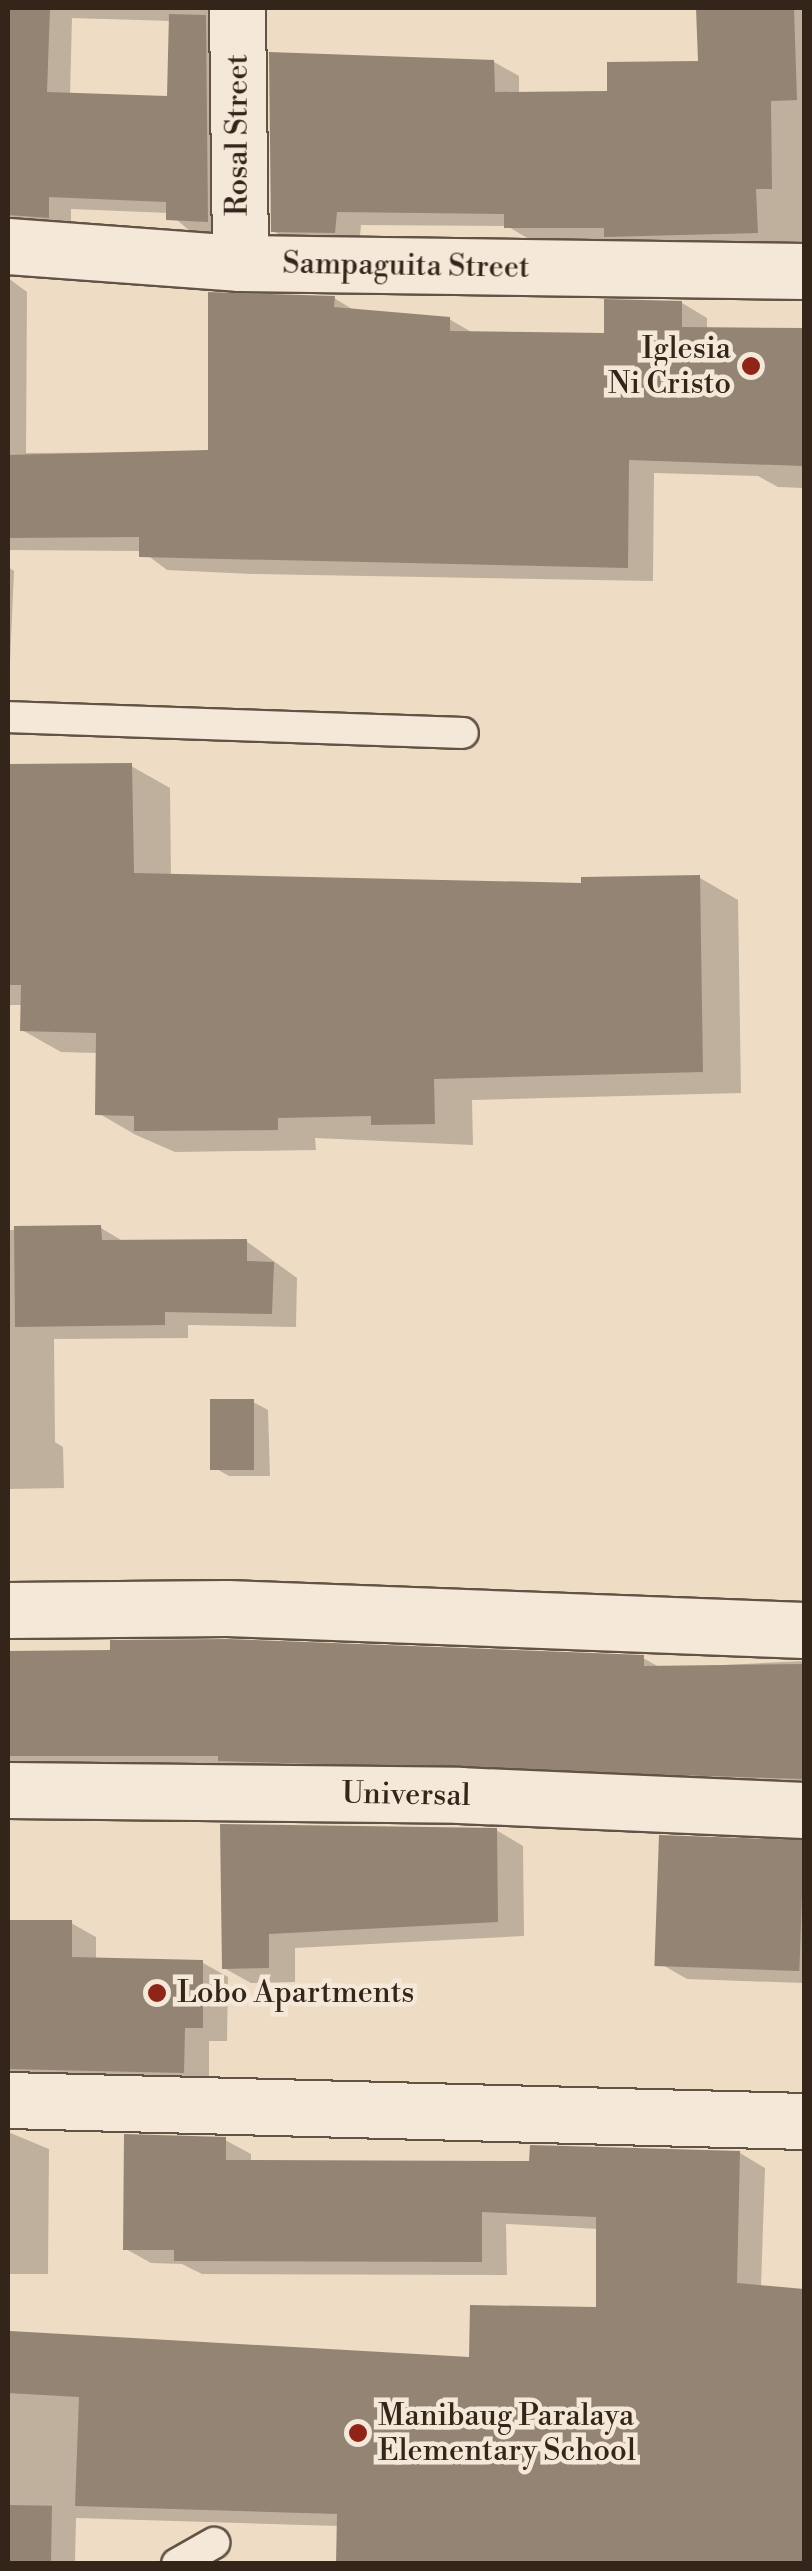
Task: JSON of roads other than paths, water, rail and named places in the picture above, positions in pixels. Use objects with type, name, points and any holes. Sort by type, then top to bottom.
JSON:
[{"type":"street","name":"Rosal Street","points":[[238,8],[240,264]]},
{"type":"street","name":"Sampaguita Street","points":[[8,246],[240,264],[804,270]]},
{"type":"street","points":[[8,1610],[227,1608],[804,1630]]},
{"type":"street","name":"Universal","points":[[8,1790],[458,1795],[804,1810]]},
{"type":"street","points":[[8,2100],[804,2121]]},
{"type":"lane","points":[[8,717],[462,734]]},
{"type":"lane","points":[[177,2564],[214,2543]]},
{"type":"place","name":"Iglesia Ni Cristo","points":[[751,366]]},
{"type":"place","name":"Lobo Apartments","points":[[157,1993]]},
{"type":"place","name":"Manibaug Paralaya Elementary School","points":[[358,2433]]}]
